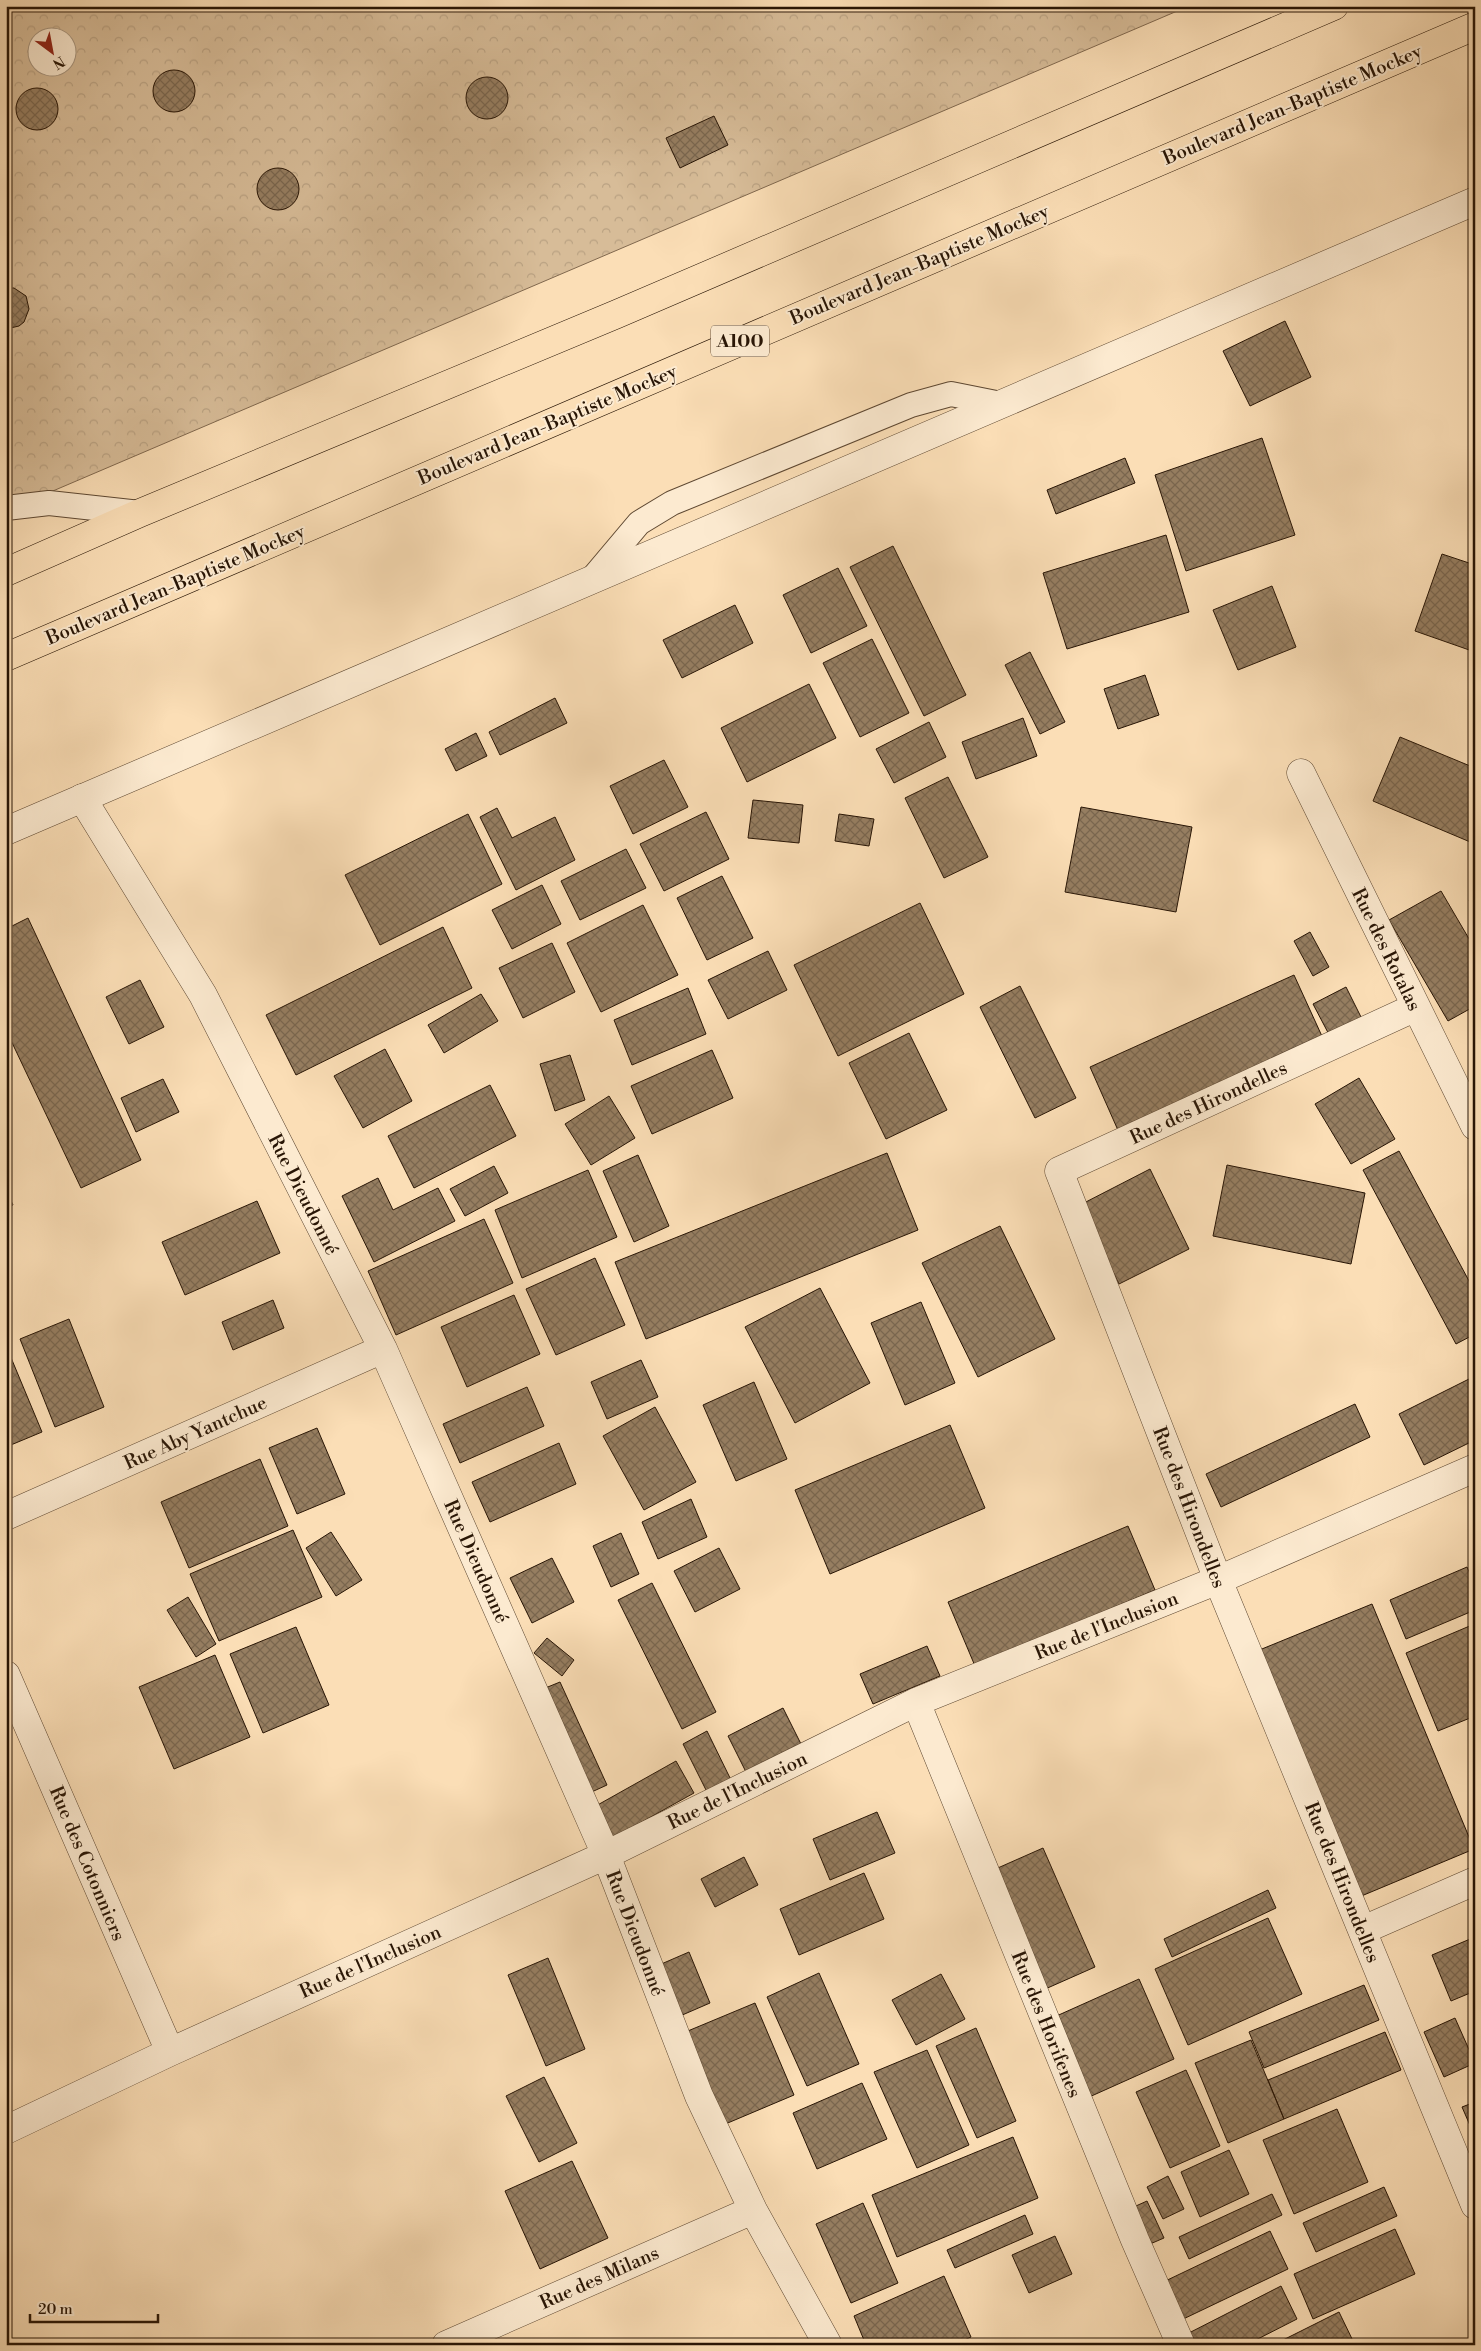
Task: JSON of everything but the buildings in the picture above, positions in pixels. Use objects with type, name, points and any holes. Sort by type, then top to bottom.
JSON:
[{"type":"highway","points":[[6,572],[140,513],[617,314],[1334,6]]},
{"type":"highway","name":"Boulevard Jean-Baptiste Mockey","points":[[6,657],[1475,26]]},
{"type":"street","points":[[6,831],[1475,201]]},
{"type":"street","name":"Rue des Rotalas","points":[[1301,773],[1475,1126]]},
{"type":"street","name":"Rue Dieudonné","points":[[82,798],[203,995],[383,1349],[606,1855],[699,2096],[753,2210],[828,2345]]},
{"type":"street","name":"Rue des Hirondelles","points":[[1416,1008],[1059,1171],[1218,1580],[1475,2205]]},
{"type":"street","name":"Rue Aby Yantchue","points":[[6,1516],[383,1349]]},
{"type":"street","name":"Rue de l'Inclusion","points":[[6,2130],[170,2052],[606,1855],[916,1702],[1218,1580],[1475,1468]]},
{"type":"street","name":"Rue des Cotonniers","points":[[6,1675],[170,2052]]},
{"type":"street","name":"Rue des Horifenes","points":[[916,1702],[1135,2240],[1181,2345]]},
{"type":"street","points":[[1363,1930],[1475,1881]]},
{"type":"street","name":"Rue des Milans","points":[[446,2345],[753,2210]]},
{"type":"lane","points":[[591,580],[639,523],[672,503],[911,405],[951,394],[1000,404]]},
{"type":"lane","points":[[6,508],[49,503],[140,513]]},
{"type":"green space","points":[[6,6],[1189,6],[6,511]]}]
